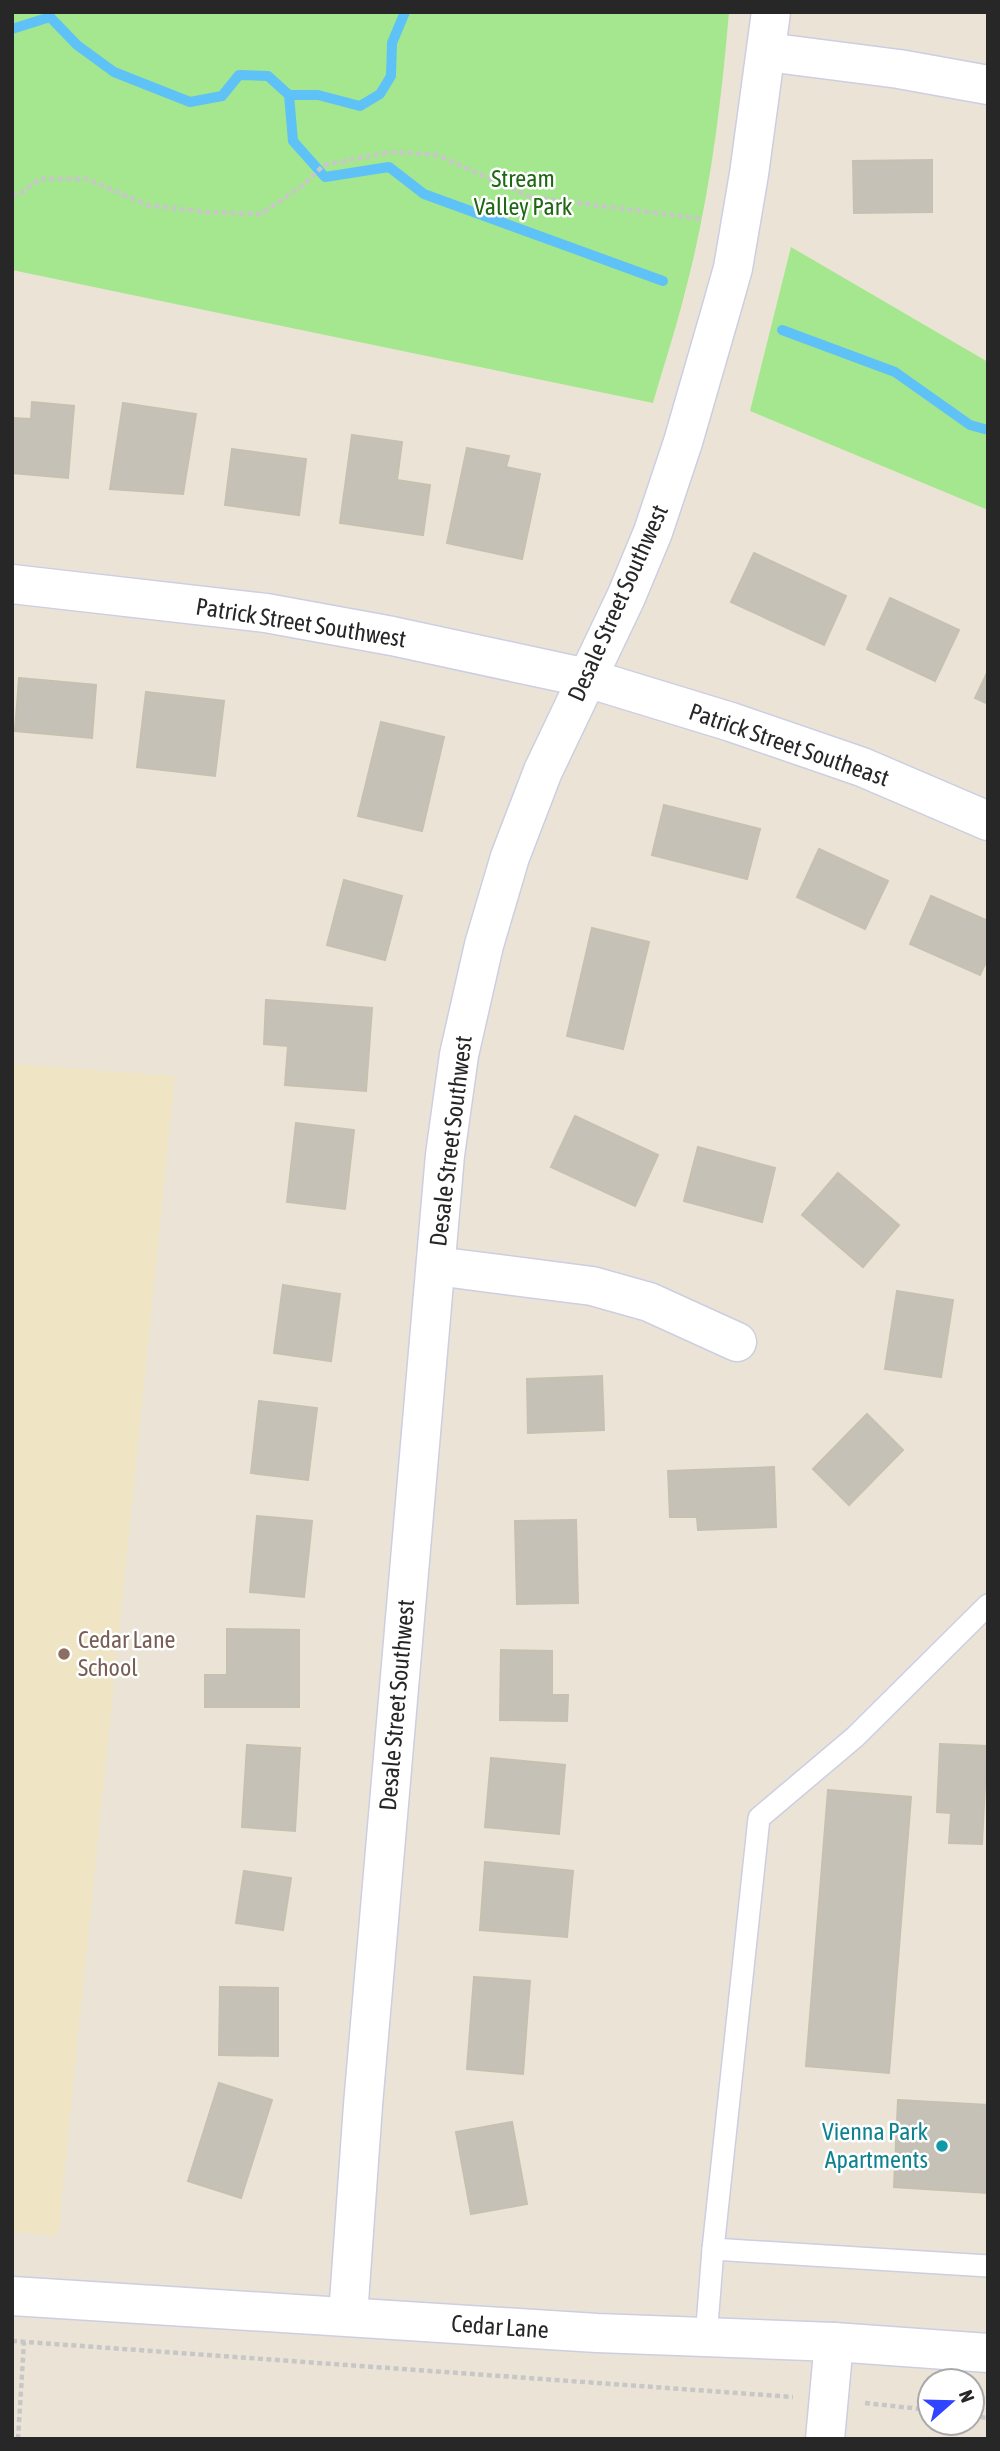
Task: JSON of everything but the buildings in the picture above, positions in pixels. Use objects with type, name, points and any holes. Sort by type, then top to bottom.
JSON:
[{"type":"street","name":"Desale Street Southwest","points":[[348,2316],[363,2105],[445,1155],[459,1055],[484,946],[510,857],[543,771],[626,597],[653,532],[683,442],[733,268],[771,12]]},
{"type":"street","points":[[767,52],[899,69],[988,85]]},
{"type":"street","name":"Patrick Street Southwest","points":[[12,584],[266,613],[392,636],[587,678]]},
{"type":"street","name":"Patrick Street Southeast","points":[[587,678],[731,722],[862,767],[988,821]]},
{"type":"street","points":[[436,1266],[592,1286],[649,1301],[737,1342]]},
{"type":"street","name":"Cedar Lane","points":[[19,2297],[597,2333],[834,2343],[988,2353]]},
{"type":"street","points":[[825,2439],[834,2343]]},
{"type":"lane","points":[[706,2338],[759,1818],[855,1737],[988,1605]]},
{"type":"lane","points":[[713,2249],[988,2266]]},
{"type":"path","points":[[12,196],[21,193],[40,179],[87,179],[146,205],[205,212],[261,214],[302,186],[324,165],[391,152],[438,155],[531,197],[711,221]]},
{"type":"path","points":[[18,2439],[24,2342],[19,2297]]},
{"type":"path","points":[[12,2341],[829,2400],[916,2409]]},
{"type":"shaded area","name":"Cedar Lane School","points":[[12,1064],[175,1076],[58,2236],[12,2232]]},
{"type":"green space","name":"Stream Valley Park","points":[[12,12],[729,12],[718,119],[707,190],[693,261],[653,403],[12,270]]},
{"type":"green space","points":[[791,247],[988,362],[988,510],[750,411]]},
{"type":"waterway","points":[[12,29],[50,17],[77,45],[114,72],[190,102],[222,96],[239,75],[268,76],[289,95],[318,95],[360,106],[380,94],[391,76],[392,43],[405,12]]},
{"type":"waterway","points":[[289,95],[293,141],[325,177],[389,167],[424,194],[663,281]]},
{"type":"waterway","points":[[782,330],[895,372],[970,425],[988,430]]},
{"type":"place","name":"Cedar Lane School","points":[[64,1654]]},
{"type":"place","name":"Vienna Park Apartments","points":[[942,2146]]}]
